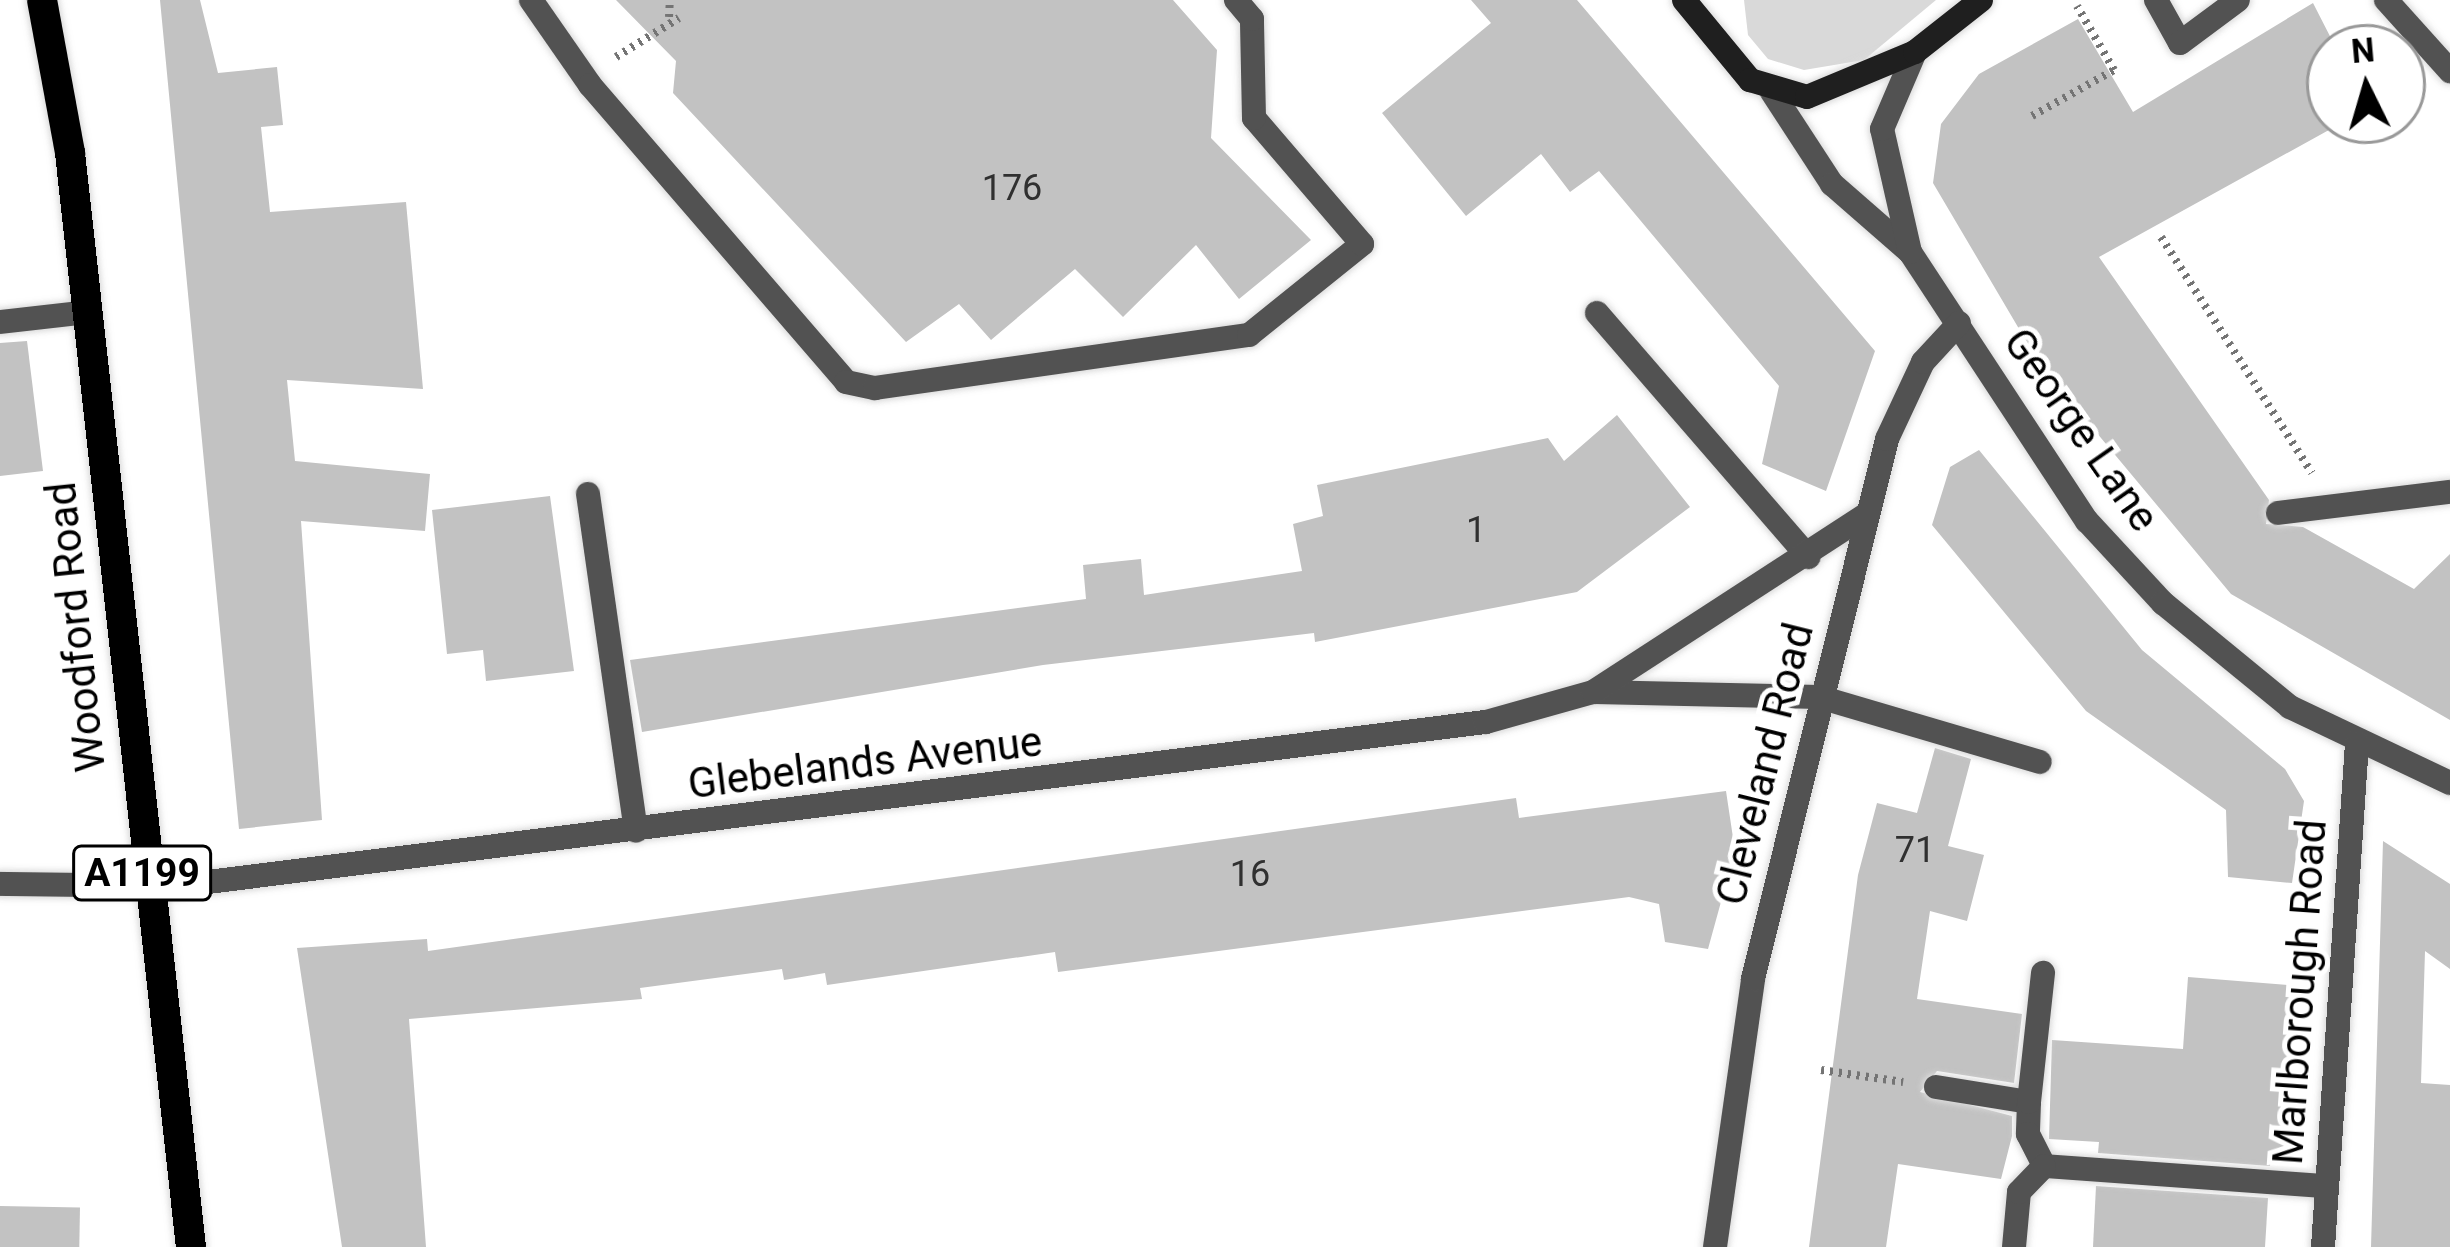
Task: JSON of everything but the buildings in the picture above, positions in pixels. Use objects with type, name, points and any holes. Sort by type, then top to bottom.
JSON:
[{"type":"main road","name":"Woodford Road","points":[[42,0],[88,312],[143,885],[190,1247]]},
{"type":"main road","points":[[1693,5],[1772,92],[1840,91],[1915,52],[1980,0]]},
{"type":"street","points":[[531,0],[590,85],[846,382],[875,388],[1249,335],[1362,244],[1254,118],[1252,19],[1236,0]]},
{"type":"street","points":[[2156,0],[2180,43],[2238,0]]},
{"type":"street","points":[[2386,0],[2450,71]]},
{"type":"street","name":"George Lane","points":[[1910,252],[1882,129],[1915,52]]},
{"type":"street","name":"George Lane","points":[[1772,92],[1832,184],[1910,252],[2086,520],[2163,603],[2217,656],[2357,743],[2450,783]]},
{"type":"street","points":[[0,322],[88,312]]},
{"type":"street","points":[[1597,313],[1808,557]]},
{"type":"street","name":"Cleveland Road","points":[[1715,1247],[1753,979],[1867,514],[1905,397],[1958,323]]},
{"type":"street","points":[[2278,513],[2450,492]]},
{"type":"street","points":[[588,494],[636,831]]},
{"type":"street","name":"Glebelands Avenue","points":[[0,884],[143,885],[636,831],[1486,722],[1592,692],[1808,557],[1867,514]]},
{"type":"street","name":"Glebelands Avenue","points":[[1592,692],[1819,697],[2040,762]]},
{"type":"street","name":"Marlborough Road","points":[[2323,1247],[2357,743]]},
{"type":"street","points":[[2043,973],[2028,1134],[2044,1166]]},
{"type":"street","points":[[1936,1087],[2030,1102]]},
{"type":"street","points":[[2044,1166],[2325,1186]]},
{"type":"street","points":[[2014,1247],[2019,1192],[2044,1166]]},
{"type":"path","points":[[610,62],[674,18],[670,0]]},
{"type":"path","points":[[2032,116],[2114,70],[2077,6]]},
{"type":"path","points":[[2161,237],[2332,504]]},
{"type":"path","points":[[1821,1070],[1936,1087]]},
{"type":"shaded area","points":[[1744,0],[1936,0],[1864,60],[1804,70],[1768,59],[1748,35]]}]
